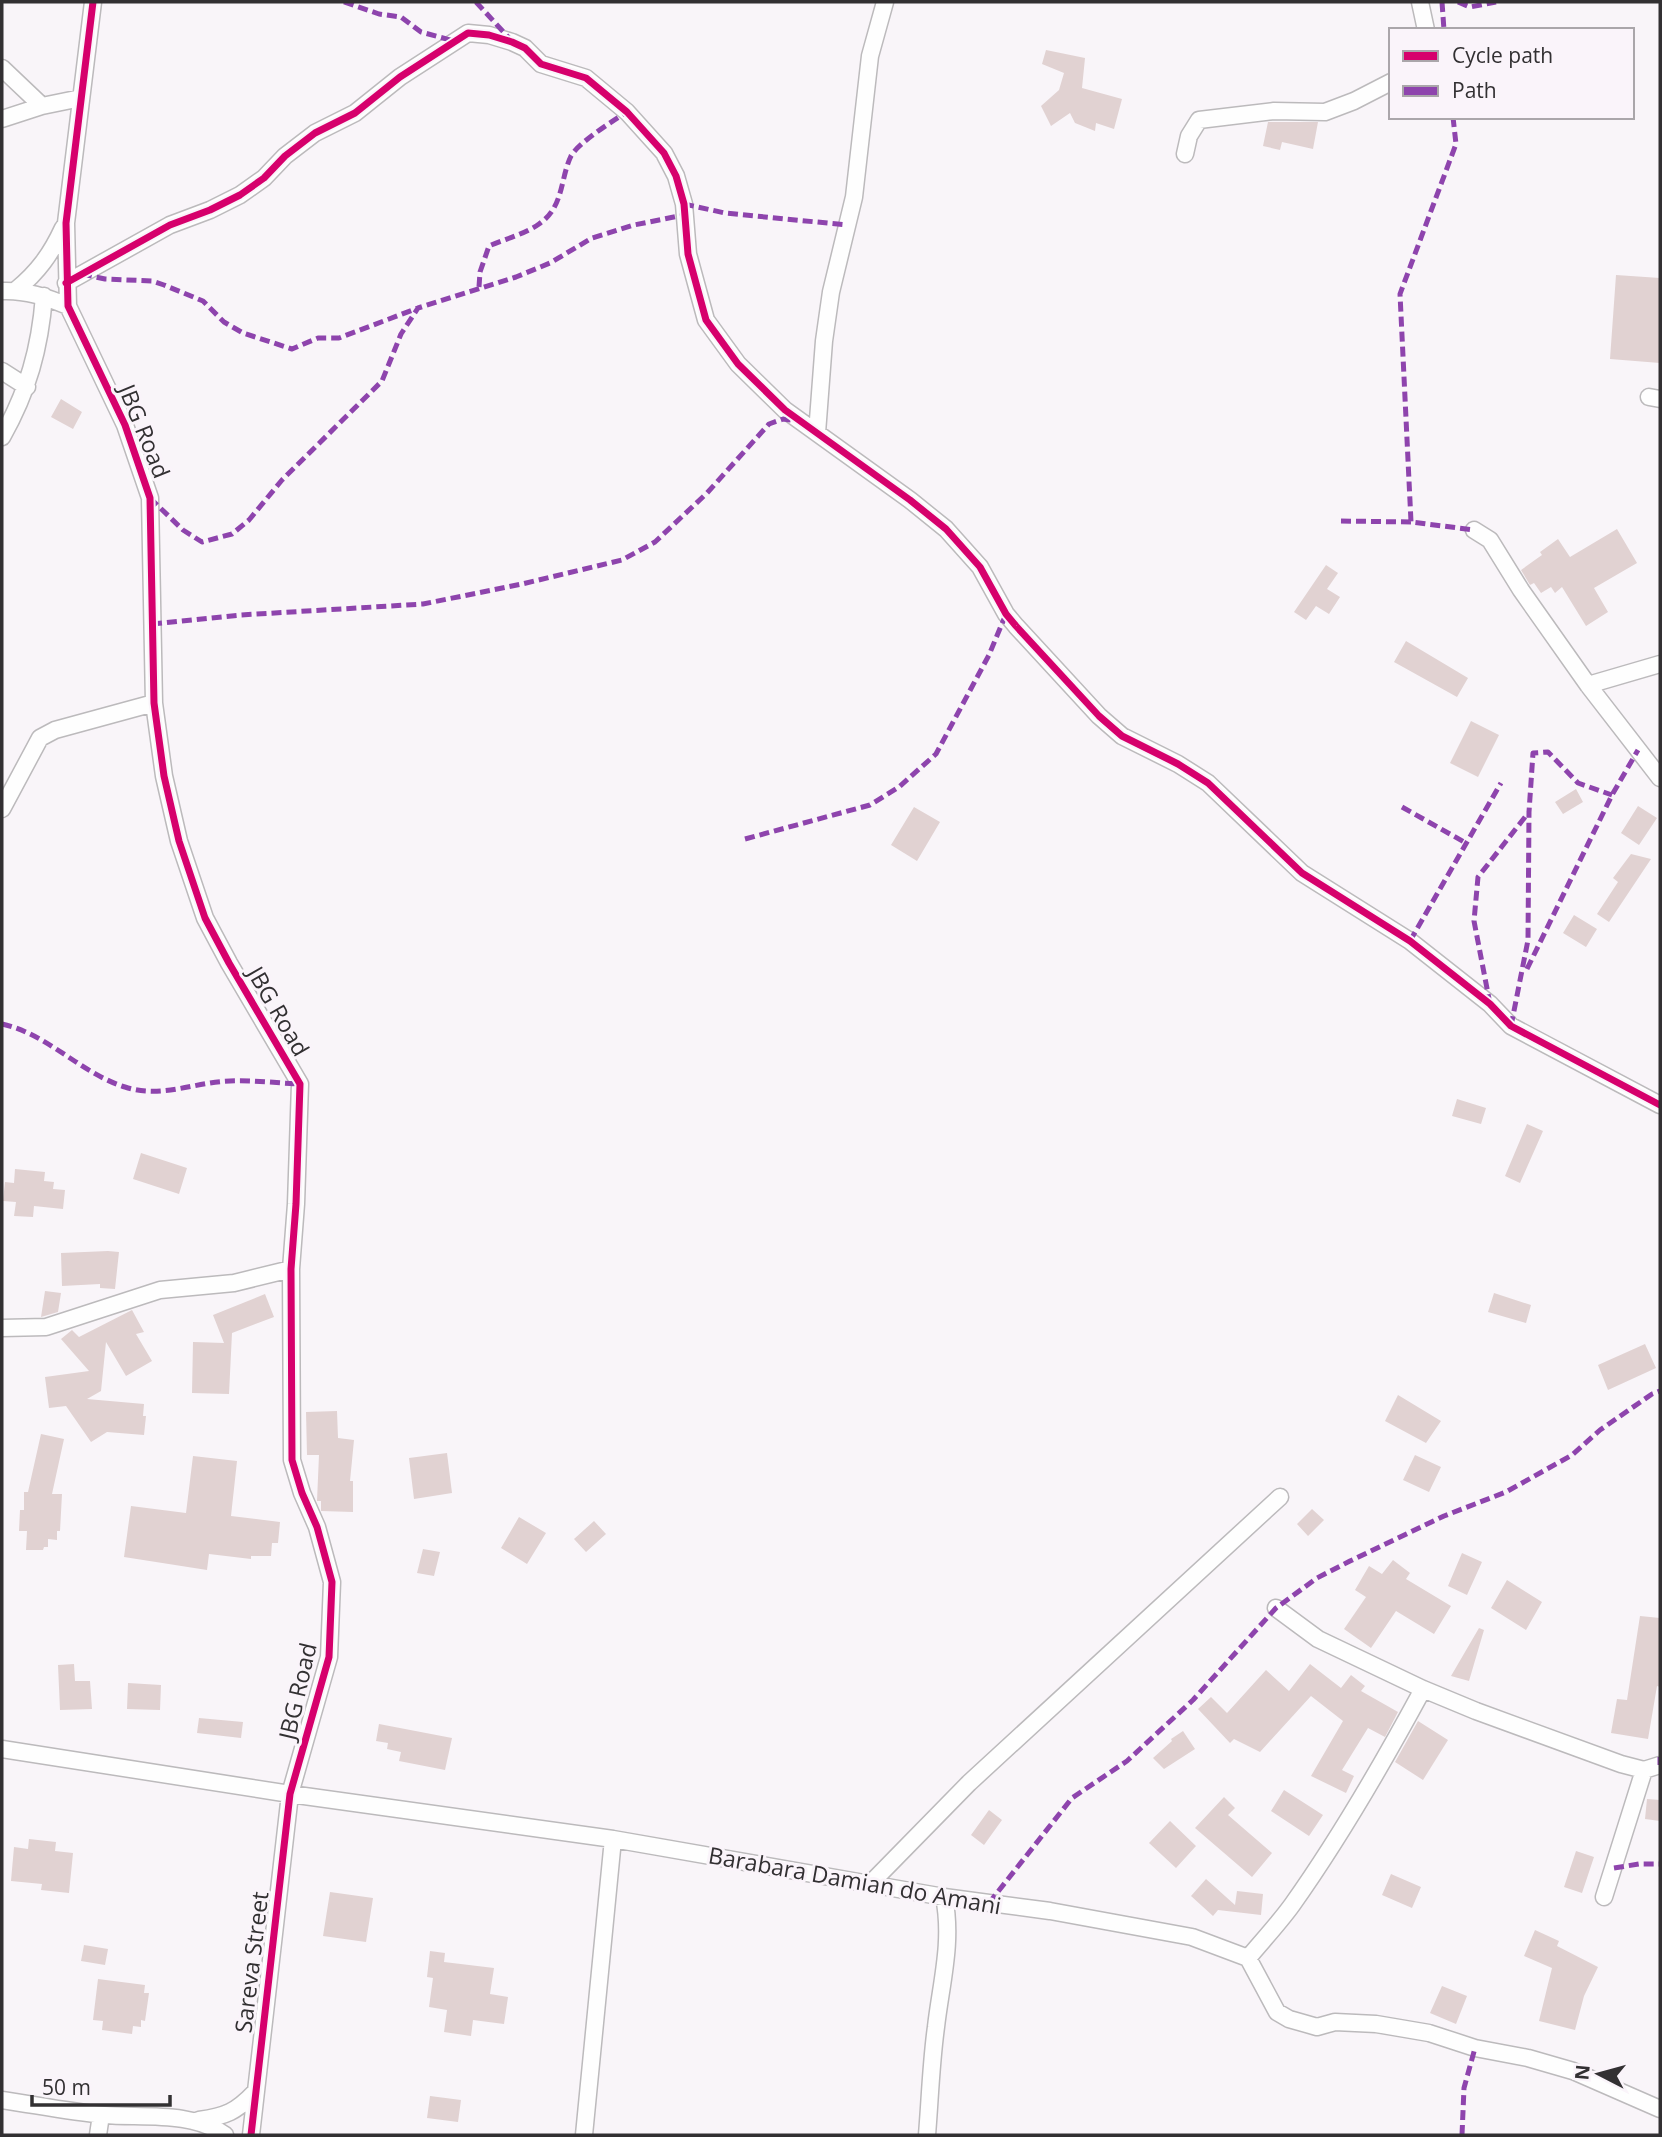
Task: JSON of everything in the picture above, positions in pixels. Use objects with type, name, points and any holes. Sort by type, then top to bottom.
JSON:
[{"type":"street","points":[[9,291],[44,296],[68,306],[66,223],[93,2]]},
{"type":"street","points":[[817,433],[824,341],[831,292],[855,197],[870,56],[885,2]]},
{"type":"street","points":[[1420,2],[1426,28]]},
{"type":"street","points":[[66,283],[170,225],[211,210],[240,195],[264,178],[285,156],[315,133],[355,113],[400,77],[468,33],[489,35],[525,48],[541,64],[586,78],[627,112],[664,153],[676,176],[684,204],[688,254],[706,320],[738,364],[785,410],[911,500],[946,529],[980,567],[1006,614],[1025,638],[1099,716],[1122,736],[1178,764],[1208,783],[1302,873],[1410,941],[1490,1004],[1511,1026],[1660,1105]]},
{"type":"street","points":[[2,68],[42,106]]},
{"type":"street","points":[[1185,154],[1189,135],[1199,120],[1274,111],[1325,112],[1389,83]]},
{"type":"street","points":[[2,119],[42,106],[81,98]]},
{"type":"street","points":[[9,291],[37,273],[52,252],[66,223]]},
{"type":"street","points":[[2,437],[27,387],[42,323],[44,296]]},
{"type":"street","name":"JBG Road","points":[[68,306],[125,425],[150,498],[154,703],[164,776],[176,828],[205,918],[300,1084],[296,1204],[290,1269],[292,1460],[302,1493],[317,1527],[332,1582],[329,1657],[290,1794]]},
{"type":"street","points":[[2,370],[27,387]]},
{"type":"street","points":[[1474,530],[1490,540],[1521,590],[1588,685],[1660,778]]},
{"type":"street","points":[[1588,685],[1660,664]]},
{"type":"street","points":[[2,809],[40,738],[55,730],[154,703]]},
{"type":"street","points":[[2,1328],[46,1327],[160,1290],[234,1283],[290,1269]]},
{"type":"street","points":[[870,1883],[969,1783],[1280,1497]]},
{"type":"street","points":[[1276,1608],[1318,1639],[1476,1712],[1644,1770],[1660,1765]]},
{"type":"street","points":[[1423,1689],[1394,1744],[1339,1834],[1291,1907],[1248,1958],[1278,2012],[1297,2022],[1317,2027],[1335,2022],[1376,2024],[1429,2033],[1475,2048],[1528,2058],[1573,2071],[1660,2109]]},
{"type":"street","name":"Barabara Damian do Amani","points":[[2,1749],[290,1794],[613,1839],[944,1897],[1140,1927],[1192,1937],[1248,1958]]},
{"type":"street","points":[[1604,1897],[1644,1770]]},
{"type":"street","name":"Sareva Street","points":[[251,2135],[290,1794]]},
{"type":"street","points":[[584,2135],[613,1839]]},
{"type":"street","points":[[927,2135],[936,2027],[948,1937],[944,1897]]},
{"type":"street","points":[[193,2121],[230,2113],[240,2108],[255,2092]]},
{"type":"street","points":[[2,2100],[101,2115],[193,2121],[213,2127],[225,2135]]},
{"type":"street","points":[[98,2135],[101,2115]]},
{"type":"building","points":[[1046,50],[1085,58],[1082,88],[1122,99],[1114,129],[1096,123],[1095,131],[1075,123],[1070,113],[1051,126],[1041,106],[1059,90],[1064,73],[1042,64]]},
{"type":"building","points":[[1268,122],[1318,122],[1313,149],[1282,142],[1280,150],[1263,146]]},
{"type":"building","points":[[1616,275],[1660,278],[1660,363],[1610,359]]},
{"type":"building","points":[[61,399],[82,412],[73,429],[51,417]]},
{"type":"building","points":[[1617,529],[1637,563],[1594,588],[1608,612],[1586,626],[1562,587],[1555,593],[1551,587],[1541,593],[1534,583],[1530,585],[1521,570],[1558,539],[1570,557]]},
{"type":"building","points":[[1326,565],[1338,573],[1327,589],[1340,597],[1329,614],[1316,606],[1306,620],[1294,612]]},
{"type":"building","points":[[1406,641],[1468,678],[1457,697],[1394,662]]},
{"type":"building","points":[[1471,721],[1499,735],[1478,777],[1450,763]]},
{"type":"building","points":[[1576,789],[1583,802],[1563,814],[1555,802]]},
{"type":"building","points":[[1638,806],[1657,818],[1639,845],[1621,833]]},
{"type":"building","points":[[914,807],[940,822],[917,861],[891,845]]},
{"type":"building","points":[[1631,854],[1651,859],[1609,922],[1597,914],[1618,882],[1613,878]]},
{"type":"building","points":[[1574,915],[1597,929],[1586,947],[1563,933]]},
{"type":"building","points":[[1457,1099],[1486,1108],[1481,1124],[1452,1116]]},
{"type":"building","points":[[1527,1124],[1543,1131],[1520,1183],[1505,1176]]},
{"type":"building","points":[[141,1153],[187,1168],[179,1194],[133,1179]]},
{"type":"building","points":[[15,1169],[45,1172],[44,1181],[54,1182],[53,1189],[65,1190],[63,1209],[34,1206],[33,1217],[14,1216],[16,1202],[3,1201],[5,1182],[14,1183]]},
{"type":"building","points":[[119,1252],[115,1289],[100,1288],[100,1284],[62,1286],[61,1253]]},
{"type":"building","points":[[45,1291],[61,1293],[58,1312],[41,1317]]},
{"type":"building","points":[[1494,1293],[1531,1305],[1526,1323],[1488,1312]]},
{"type":"building","points":[[265,1294],[274,1317],[232,1333],[229,1394],[192,1393],[193,1342],[224,1343],[213,1315]]},
{"type":"building","points":[[132,1310],[144,1332],[136,1334],[152,1361],[126,1376],[106,1342],[101,1391],[87,1399],[144,1404],[144,1435],[107,1432],[91,1442],[66,1406],[49,1408],[45,1377],[89,1371],[61,1339],[72,1330],[79,1337]]},
{"type":"building","points":[[1645,1344],[1656,1368],[1608,1390],[1598,1365]]},
{"type":"building","points":[[1398,1395],[1441,1421],[1426,1443],[1385,1421]]},
{"type":"building","points":[[337,1411],[338,1438],[354,1440],[350,1481],[353,1481],[353,1512],[321,1511],[321,1501],[317,1501],[319,1455],[307,1455],[306,1412]]},
{"type":"building","points":[[41,1434],[64,1439],[52,1494],[62,1494],[60,1531],[57,1531],[57,1540],[48,1539],[48,1547],[43,1550],[26,1550],[27,1531],[19,1531],[20,1510],[24,1510],[24,1492],[28,1492]]},
{"type":"building","points":[[447,1453],[452,1493],[414,1499],[409,1458]]},
{"type":"building","points":[[1415,1455],[1441,1467],[1429,1492],[1403,1480]]},
{"type":"building","points":[[193,1456],[237,1461],[231,1516],[280,1522],[278,1543],[272,1543],[271,1556],[251,1556],[251,1559],[209,1554],[207,1570],[124,1557],[131,1506],[186,1513]]},
{"type":"building","points":[[1312,1509],[1324,1520],[1308,1536],[1297,1524]]},
{"type":"building","points":[[519,1517],[546,1533],[527,1564],[501,1548]]},
{"type":"building","points":[[594,1521],[606,1534],[586,1552],[574,1539]]},
{"type":"building","points":[[423,1549],[440,1552],[434,1576],[417,1573]]},
{"type":"building","points":[[1462,1553],[1482,1562],[1467,1595],[1448,1586]]},
{"type":"building","points":[[1393,1560],[1410,1573],[1406,1579],[1451,1606],[1434,1634],[1396,1611],[1371,1648],[1344,1629],[1366,1597],[1355,1590],[1369,1566],[1382,1574]]},
{"type":"building","points":[[1507,1580],[1542,1602],[1526,1630],[1491,1608]]},
{"type":"building","points":[[1640,1616],[1660,1618],[1660,1687],[1657,1686],[1648,1739],[1611,1733],[1617,1699],[1627,1700]]},
{"type":"building","points":[[1479,1628],[1484,1630],[1469,1681],[1451,1676]]},
{"type":"building","points":[[74,1664],[75,1681],[90,1681],[92,1709],[60,1710],[58,1665]]},
{"type":"building","points":[[1310,1664],[1341,1688],[1351,1675],[1365,1686],[1361,1691],[1398,1712],[1385,1737],[1368,1728],[1342,1770],[1354,1776],[1346,1793],[1311,1776],[1343,1721],[1311,1696],[1260,1752],[1234,1739],[1230,1743],[1198,1709],[1211,1697],[1227,1713],[1266,1670],[1289,1691]]},
{"type":"building","points":[[128,1683],[161,1685],[160,1710],[127,1709]]},
{"type":"building","points":[[199,1718],[243,1722],[241,1738],[197,1733]]},
{"type":"building","points":[[1418,1721],[1448,1740],[1423,1780],[1395,1762]]},
{"type":"building","points":[[379,1724],[452,1738],[445,1770],[399,1761],[401,1752],[387,1749],[388,1743],[376,1741]]},
{"type":"building","points":[[1183,1731],[1195,1749],[1164,1769],[1153,1758]]},
{"type":"building","points":[[1284,1790],[1323,1815],[1309,1836],[1271,1811]]},
{"type":"building","points":[[1224,1797],[1235,1808],[1228,1815],[1272,1853],[1252,1877],[1195,1828]]},
{"type":"building","points":[[1647,1799],[1660,1800],[1660,1821],[1645,1819]]},
{"type":"building","points":[[989,1810],[1002,1820],[984,1845],[971,1835]]},
{"type":"building","points":[[1170,1821],[1196,1846],[1176,1868],[1149,1843]]},
{"type":"building","points":[[29,1839],[56,1842],[55,1851],[73,1853],[69,1893],[41,1890],[42,1884],[11,1881],[14,1847],[28,1849]]},
{"type":"building","points":[[1576,1851],[1594,1857],[1582,1893],[1564,1887]]},
{"type":"building","points":[[1391,1874],[1421,1887],[1412,1908],[1382,1895]]},
{"type":"building","points":[[1206,1879],[1235,1905],[1237,1891],[1263,1894],[1261,1915],[1218,1910],[1213,1916],[1191,1896]]},
{"type":"building","points":[[330,1892],[373,1898],[366,1942],[323,1936]]},
{"type":"building","points":[[1535,1930],[1559,1941],[1557,1946],[1598,1967],[1584,1996],[1575,2030],[1539,2021],[1552,1968],[1524,1956]]},
{"type":"building","points":[[84,1945],[108,1949],[105,1965],[81,1961]]},
{"type":"building","points":[[430,1951],[445,1953],[444,1962],[494,1968],[490,1994],[508,1997],[504,2024],[473,2020],[471,2036],[444,2032],[447,2010],[429,2007],[433,1978],[427,1977]]},
{"type":"building","points":[[98,1979],[145,1985],[144,1993],[149,1993],[145,2021],[141,2020],[141,2027],[133,2026],[132,2034],[102,2030],[103,2021],[93,2020]]},
{"type":"building","points":[[1442,1986],[1467,1996],[1456,2024],[1430,2013]]},
{"type":"building","points":[[430,2096],[461,2100],[458,2122],[427,2118]]},
{"type":"marked path","points":[[344,2],[379,14],[401,17],[421,32],[454,41]]},
{"type":"marked path","points":[[476,2],[509,38]]},
{"type":"marked path","points":[[1442,2],[1444,28]]},
{"type":"marked path","points":[[1458,2],[1470,7],[1496,2]]},
{"type":"marked path","points":[[479,287],[480,272],[489,246],[528,231],[547,217],[557,201],[571,156],[597,132],[627,112]]},
{"type":"marked path","points":[[1453,119],[1456,144],[1400,294],[1411,522],[1474,530]]},
{"type":"marked path","points":[[684,204],[725,213],[847,225]]},
{"type":"marked path","points":[[150,498],[183,530],[202,542],[232,534],[249,520],[282,480],[382,381],[401,334],[418,308],[516,277],[550,263],[592,238],[634,225],[684,215]]},
{"type":"marked path","points":[[82,274],[105,279],[152,281],[164,285],[203,301],[224,322],[243,333],[292,349],[318,338],[339,338],[418,308]]},
{"type":"marked path","points":[[152,624],[241,615],[423,604],[622,560],[655,542],[707,493],[769,424],[783,419],[797,421]]},
{"type":"marked path","points":[[1341,521],[1411,522]]},
{"type":"marked path","points":[[745,839],[870,805],[899,787],[936,754],[989,655],[1006,614]]},
{"type":"marked path","points":[[1527,969],[1612,795],[1638,750]]},
{"type":"marked path","points":[[1511,1026],[1528,940],[1529,812],[1533,753],[1548,752],[1578,783],[1612,795]]},
{"type":"marked path","points":[[1410,941],[1501,783]]},
{"type":"marked path","points":[[1402,807],[1466,843]]},
{"type":"marked path","points":[[1490,1004],[1474,921],[1478,877],[1529,812]]},
{"type":"marked path","points":[[2,1024],[34,1036],[109,1081],[139,1090],[165,1091],[230,1081],[300,1084]]},
{"type":"marked path","points":[[989,1903],[1072,1798],[1127,1761],[1193,1700],[1276,1608],[1317,1578],[1444,1516],[1506,1492],[1572,1455],[1600,1430],[1660,1391]]},
{"type":"marked path","points":[[1660,1757],[1660,1765]]},
{"type":"marked path","points":[[1614,1868],[1660,1864]]},
{"type":"marked path","points":[[1462,2135],[1464,2088],[1475,2048]]},
{"type":"cycle path","points":[[93,2],[66,223],[68,306],[125,425],[150,498],[154,703],[164,776],[179,841],[205,918],[300,1084],[291,1269],[292,1460],[302,1493],[317,1527],[332,1582],[329,1657],[290,1794],[251,2135]]},
{"type":"cycle path","points":[[66,283],[170,225],[240,195],[264,178],[285,156],[315,133],[355,113],[400,77],[468,33],[489,35],[512,42],[525,48],[541,64],[586,78],[627,112],[664,153],[676,176],[684,204],[688,254],[706,320],[738,364],[785,410],[946,529],[980,567],[1006,614],[1099,716],[1122,736],[1178,764],[1208,783],[1302,873],[1410,941],[1490,1004],[1511,1026],[1660,1105]]}]
